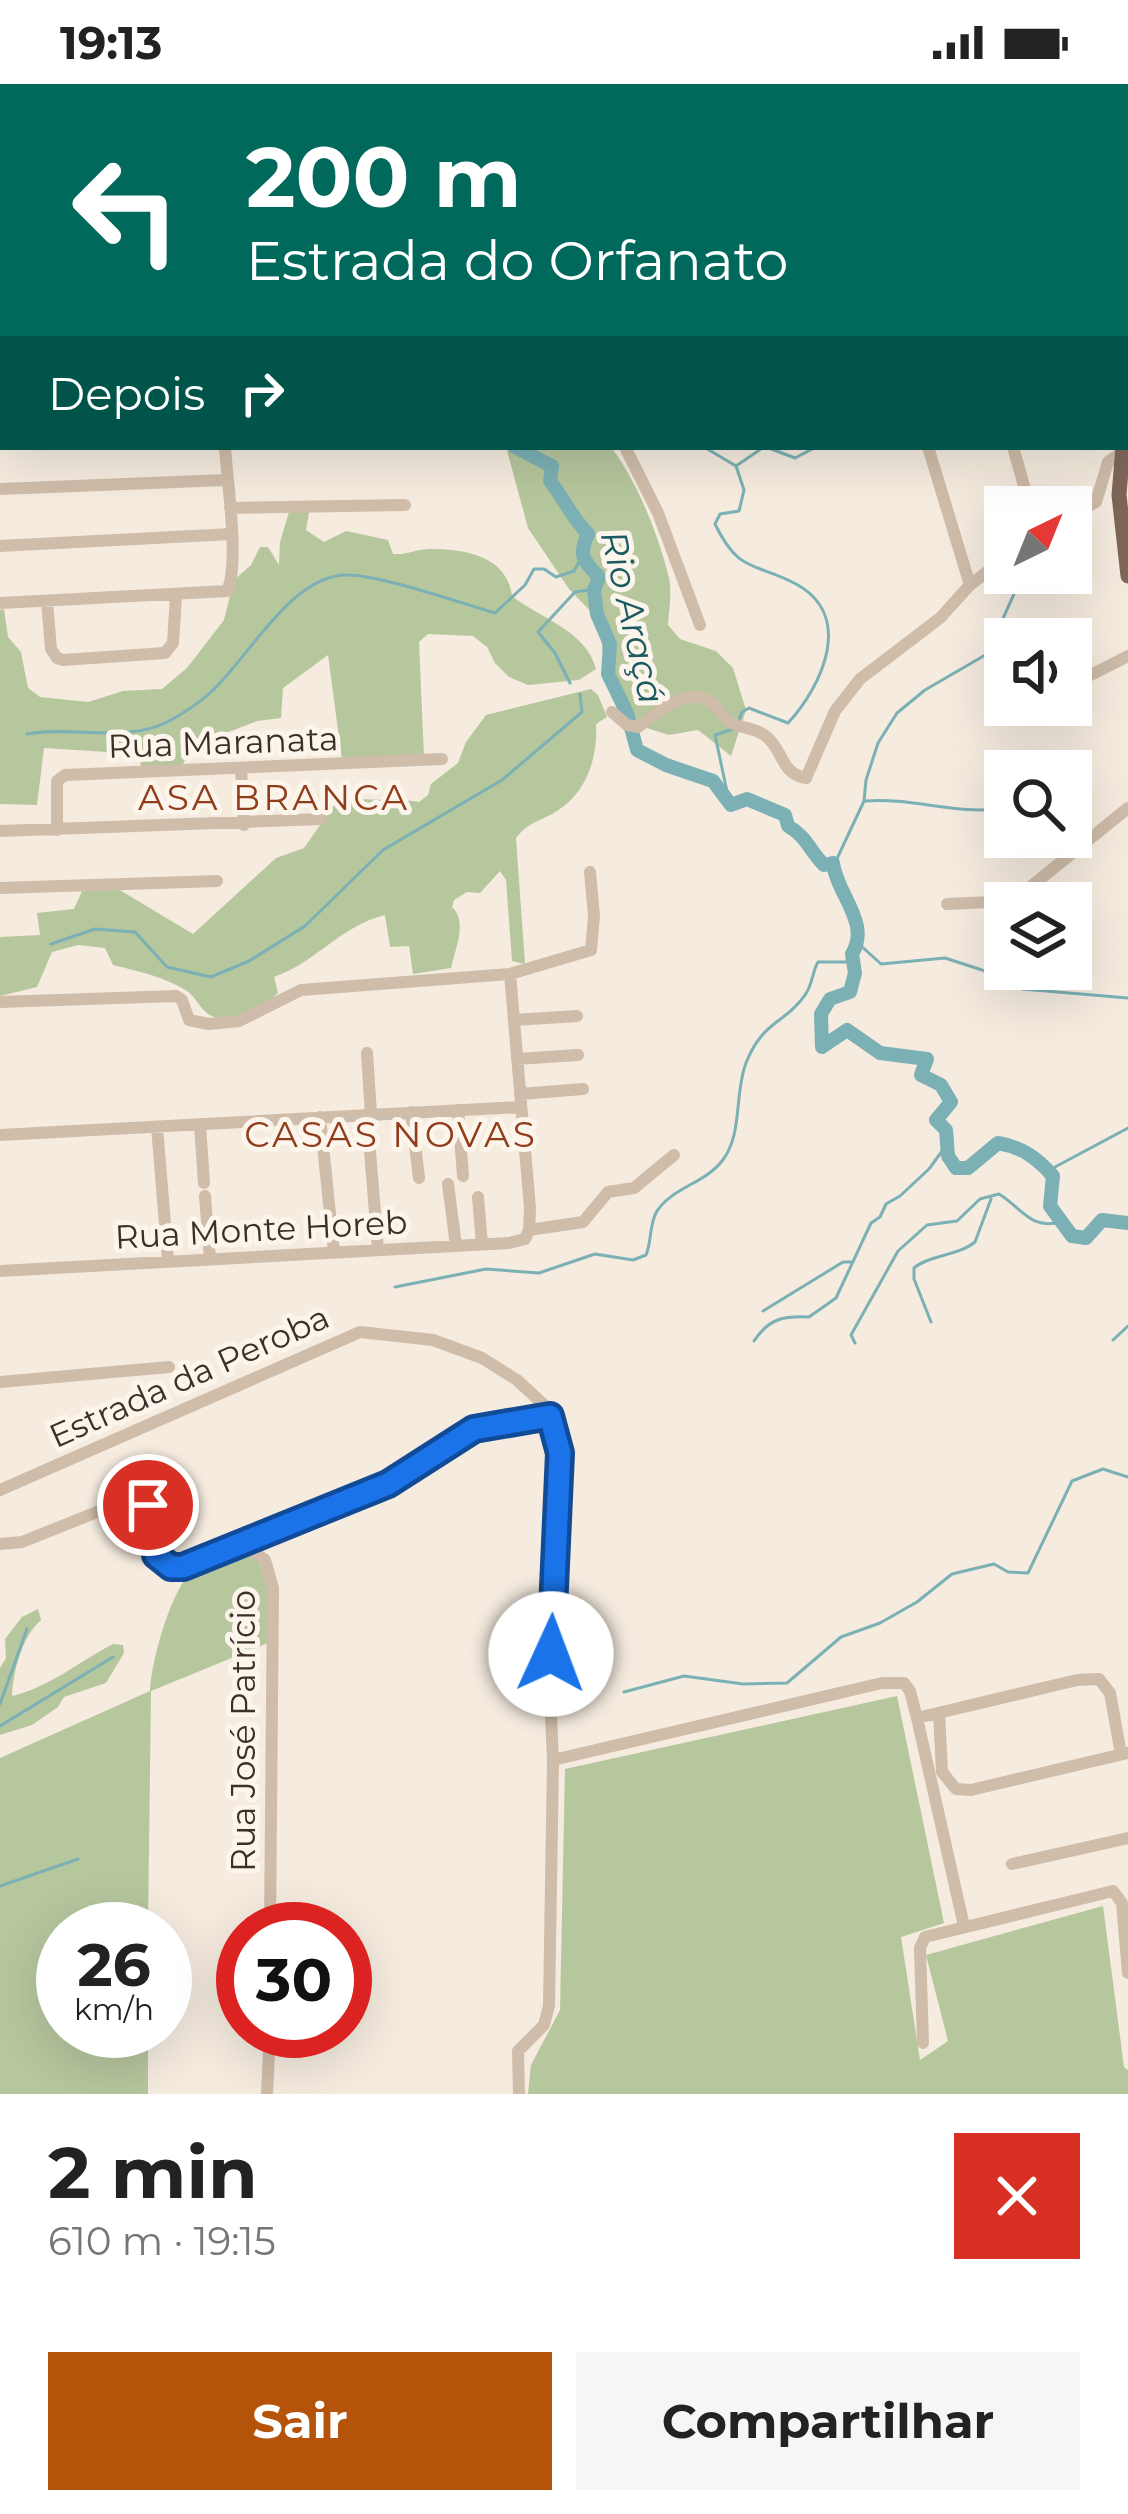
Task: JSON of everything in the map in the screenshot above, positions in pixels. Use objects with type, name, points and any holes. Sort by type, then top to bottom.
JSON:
[{"type":"main road","points":[[1124,450],[1128,576]]},
{"type":"street","points":[[0,603],[215,594],[229,589],[225,450]]},
{"type":"street","points":[[626,450],[658,513],[700,625]]},
{"type":"street","points":[[929,450],[970,585]]},
{"type":"street","points":[[1014,450],[1024,486]]},
{"type":"street","points":[[1092,504],[1108,462],[1120,450]]},
{"type":"street","points":[[0,490],[226,480]]},
{"type":"street","points":[[230,508],[405,505]]},
{"type":"street","points":[[0,546],[231,534]]},
{"type":"street","points":[[612,712],[630,726],[678,700],[701,698],[738,725],[764,734],[789,772],[806,778],[835,710],[860,679],[940,618],[984,574]]},
{"type":"street","points":[[47,602],[51,649],[63,660],[165,653],[173,643],[176,596]]},
{"type":"street","points":[[1092,674],[1128,656]]},
{"type":"street","name":"Rua Maranata","points":[[57,830],[56,786],[61,776],[442,759]]},
{"type":"street","points":[[241,768],[244,825]]},
{"type":"street","points":[[947,904],[1013,902],[1128,808]]},
{"type":"street","points":[[0,831],[321,819]]},
{"type":"street","points":[[0,1002],[176,996],[190,1020],[209,1024],[259,1014],[301,990],[510,974],[591,950],[590,872]]},
{"type":"street","points":[[0,888],[217,881]]},
{"type":"street","points":[[510,974],[527,1234]]},
{"type":"street","points":[[514,1020],[577,1016]]},
{"type":"street","points":[[367,1053],[378,1250]]},
{"type":"street","points":[[517,1059],[578,1055]]},
{"type":"street","points":[[0,1135],[458,1110],[583,1088]]},
{"type":"street","points":[[458,1110],[463,1176]]},
{"type":"street","points":[[411,1112],[419,1178]]},
{"type":"street","points":[[320,1117],[334,1252]]},
{"type":"street","points":[[200,1125],[210,1259]]},
{"type":"street","points":[[157,1127],[168,1262]]},
{"type":"street","name":"Rua Monte Horeb","points":[[0,1271],[482,1244],[583,1222],[608,1192],[634,1188],[674,1155]]},
{"type":"street","points":[[448,1184],[456,1246]]},
{"type":"street","points":[[478,1197],[482,1244]]},
{"type":"street","name":"Estrada da Peroba","points":[[0,1490],[360,1332],[415,1336],[468,1351],[517,1380],[550,1416]]},
{"type":"street","points":[[0,1382],[170,1367]]},
{"type":"street","points":[[0,1544],[22,1542],[127,1500],[145,1502],[156,1555],[171,1567],[194,1564],[388,1484],[474,1429],[550,1416],[560,1453],[550,1694],[549,2006],[544,2025],[518,2051],[519,2094]]},
{"type":"street","name":"Rua José Patrício","points":[[244,1545],[265,1560],[273,1588],[270,1902]]},
{"type":"street","points":[[917,1718],[1077,1680],[1100,1679],[1108,1689],[1125,1753],[956,1790],[942,1772],[939,1713]]},
{"type":"street","points":[[553,1760],[896,1681],[910,1691],[964,1926]]},
{"type":"street","points":[[1012,1864],[1128,1838]]},
{"type":"street","points":[[923,2044],[920,1942],[925,1937],[1113,1892],[1122,1903],[1128,1973]]},
{"type":"street","points":[[268,2094],[269,2058]]},
{"type":"green space","points":[[507,450],[613,450],[659,544],[670,583],[668,625],[680,639],[716,651],[733,668],[746,710],[731,756],[698,730],[669,735],[637,725],[607,679],[598,619],[569,589],[528,528]]},
{"type":"green space","points":[[289,512],[309,512],[306,530],[324,542],[346,531],[388,540],[393,554],[444,549],[482,558],[502,572],[512,596],[582,644],[596,669],[579,680],[528,685],[509,677],[473,636],[428,634],[419,642],[424,757],[342,760],[328,655],[283,688],[281,718],[223,734],[220,747],[190,750],[182,766],[142,769],[138,754],[44,748],[37,805],[0,804],[0,610],[4,609],[8,637],[21,652],[28,688],[40,697],[88,702],[123,691],[162,689],[187,668],[224,620],[234,580],[251,565],[260,547],[268,547],[279,565]]},
{"type":"green space","points":[[591,689],[607,717],[596,724],[595,749],[583,784],[567,803],[516,838],[525,964],[512,961],[506,880],[500,871],[480,893],[467,892],[454,900],[460,928],[451,968],[413,974],[409,946],[390,947],[385,915],[355,927],[274,977],[278,993],[235,1018],[215,1018],[179,986],[113,965],[105,948],[78,945],[52,952],[37,987],[0,996],[0,937],[40,935],[37,913],[74,909],[82,891],[118,889],[193,934],[276,858],[304,848],[341,795],[419,802],[428,795],[431,784],[458,763],[466,742],[486,715]]},
{"type":"green space","points":[[244,1549],[262,1568],[269,1603],[268,1643],[151,1691],[148,1902],[36,1902],[36,2058],[148,2058],[148,2094],[0,2094],[0,1758],[150,1691],[163,1628],[176,1595],[191,1572]]},
{"type":"green space","points":[[38,1609],[41,1620],[20,1655],[12,1696],[51,1680],[113,1644],[123,1645],[124,1653],[106,1683],[64,1697],[32,1725],[0,1735],[5,1639],[22,1617]]},
{"type":"green space","points":[[897,1696],[944,1923],[901,1937],[920,2060],[948,2041],[926,1955],[1103,1906],[1128,2094],[528,2094],[531,2065],[560,2010],[565,1769]]},
{"type":"waterway","name":"Rio Araçá","points":[[521,450],[552,466],[550,481],[588,534],[583,553],[599,577],[594,590],[597,614],[610,644],[608,674],[627,713],[637,750],[713,781],[731,805],[747,799],[785,815],[788,826],[824,865],[833,863],[858,931],[850,992],[830,999],[821,1014],[822,1047],[847,1030],[880,1053],[927,1059],[921,1075],[941,1085],[951,1102],[936,1120],[946,1130],[948,1156],[956,1168],[968,1168],[998,1143],[1014,1147],[1053,1176],[1050,1206],[1072,1236],[1086,1238],[1102,1220],[1128,1223]]},
{"type":"waterway","points":[[709,450],[736,466],[744,490],[739,511],[720,514],[715,524],[724,540],[740,559],[796,584],[814,598],[828,632],[821,671],[788,723],[749,708],[739,720]]},
{"type":"waterway","points":[[736,466],[760,450]]},
{"type":"waterway","points":[[774,450],[795,458],[810,450]]},
{"type":"waterway","points":[[27,734],[130,732],[170,721],[211,692],[289,603],[325,579],[344,575],[376,579],[495,613],[525,585],[534,569],[556,577],[574,571],[581,558]]},
{"type":"waterway","points":[[570,683],[538,632],[575,592],[595,589]]},
{"type":"waterway","points":[[834,865],[864,801],[878,743],[897,713],[925,690],[987,654],[1014,594]]},
{"type":"waterway","points":[[51,944],[95,929],[135,932],[167,967],[211,977],[249,961],[305,926],[383,850],[502,780],[582,712],[580,694]]},
{"type":"waterway","points":[[729,801],[715,735],[736,728]]},
{"type":"waterway","points":[[865,801],[984,810]]},
{"type":"waterway","points":[[859,944],[881,964],[945,958],[1022,989],[1128,998]]},
{"type":"waterway","points":[[395,1287],[486,1269],[539,1273],[595,1254],[633,1260],[646,1255],[653,1221],[663,1203],[715,1169],[729,1151],[742,1075],[760,1038],[805,995],[818,962],[853,962]]},
{"type":"waterway","points":[[1055,1167],[1128,1128]]},
{"type":"waterway","points":[[754,1341],[771,1323],[809,1317],[836,1298],[871,1223],[886,1204],[929,1169],[945,1147]]},
{"type":"waterway","points":[[855,1343],[851,1335],[898,1251],[927,1225],[957,1221],[980,1199],[999,1194],[1034,1221],[1060,1222]]},
{"type":"waterway","points":[[931,1322],[914,1268],[975,1242],[991,1199]]},
{"type":"waterway","points":[[763,1311],[843,1262],[853,1262]]},
{"type":"waterway","points":[[1113,1340],[1128,1326]]},
{"type":"waterway","points":[[624,1692],[684,1676],[743,1684],[787,1683],[841,1637],[880,1623],[952,1574],[994,1564],[1008,1572],[1028,1573],[1072,1481],[1103,1469],[1128,1477]]},
{"type":"waterway","points":[[0,1704],[27,1629]]},
{"type":"waterway","points":[[0,1726],[113,1657]]},
{"type":"waterway","points":[[0,1886],[78,1859]]},
{"type":"district","name":"ASA BRANCA","points":[[274,797]]},
{"type":"district","name":"CASAS NOVAS","points":[[391,1134]]},
{"type":"route","points":[[148,1505],[156,1555],[171,1567],[183,1567],[388,1484],[474,1429],[550,1416],[560,1453],[551,1654]]}]
